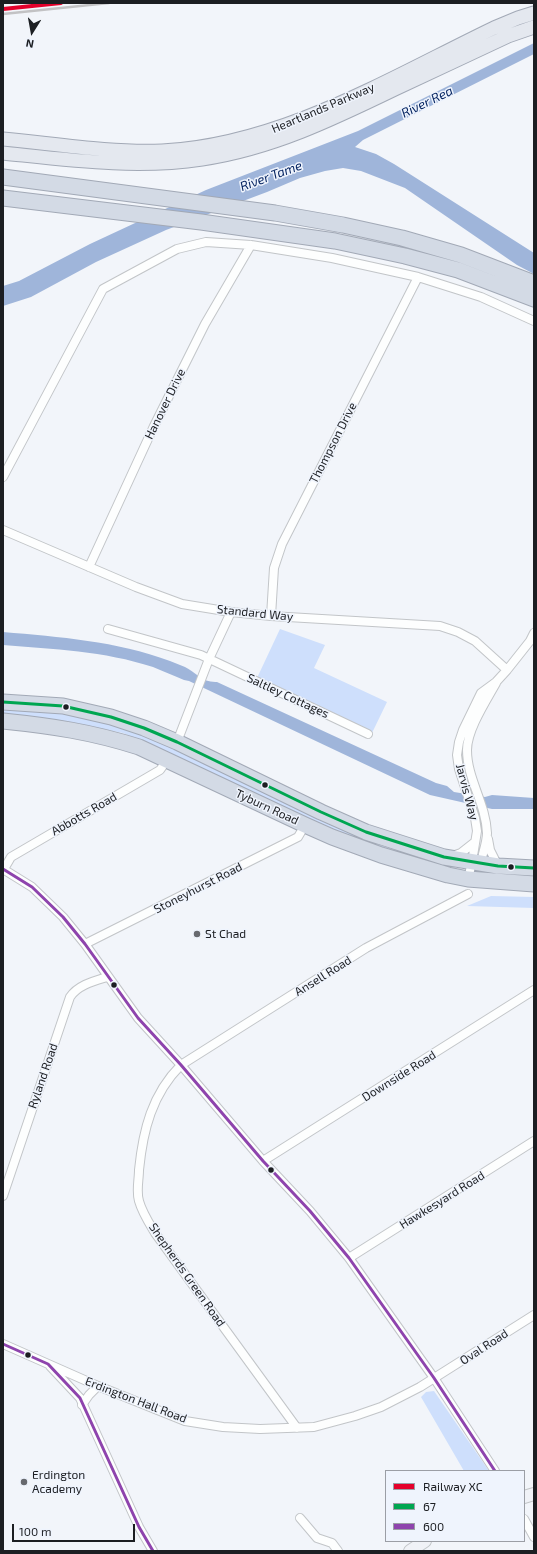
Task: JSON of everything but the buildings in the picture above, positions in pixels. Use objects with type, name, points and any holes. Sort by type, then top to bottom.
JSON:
[{"type":"highway","points":[[3,177],[275,213],[343,225],[402,238],[461,255],[534,283]]},
{"type":"highway","points":[[3,198],[201,222],[336,241],[405,256],[458,270],[534,300]]},
{"type":"highway","name":"Tyburn Road","points":[[3,702],[63,706],[111,717],[144,728],[177,742],[321,812],[366,832],[444,857],[498,866],[534,868]]},
{"type":"highway","name":"Tyburn Road","points":[[3,721],[58,727],[108,737],[167,760],[332,837],[381,855],[429,870],[473,879],[534,884]]},
{"type":"main road","name":"Heartlands Parkway","points":[[3,138],[121,152],[164,151],[235,141],[298,120],[333,106],[494,28],[534,13]]},
{"type":"main road","name":"Heartlands Parkway","points":[[3,153],[84,162],[124,164],[163,163],[203,159],[238,152],[273,143],[340,116],[508,36],[534,26]]},
{"type":"street","points":[[3,477],[103,290],[176,248],[206,242],[250,246],[332,258],[418,277],[481,297],[534,321]]},
{"type":"street","name":"Hanover Drive","points":[[89,567],[154,426],[198,337],[250,246]]},
{"type":"street","name":"Thompson Drive","points":[[271,616],[274,568],[282,544],[418,277]]},
{"type":"street","name":"Standard Way","points":[[3,530],[89,567],[182,604],[231,612],[271,616],[440,626],[458,632],[475,641],[507,670]]},
{"type":"street","points":[[177,742],[209,659],[231,612]]},
{"type":"street","name":"Saltley Cottages","points":[[108,629],[201,655],[368,734]]},
{"type":"street","name":"Jarvis Way","points":[[477,863],[475,842],[477,831],[475,818],[459,769],[457,755],[459,742],[462,730],[481,693],[496,682],[507,670],[534,633]]},
{"type":"street","name":"Jarvis Way","points":[[496,682],[476,722],[467,749],[468,764],[485,820],[490,850],[498,866]]},
{"type":"street","name":"Abbotts Road","points":[[4,869],[11,857],[160,770],[167,760]]},
{"type":"street","name":"Stoneyhurst Road","points":[[85,944],[298,837],[305,825]]},
{"type":"street","points":[[473,879],[487,834]]},
{"type":"street","points":[[444,857],[461,853],[475,842]]},
{"type":"street","points":[[4,869],[32,887],[50,903],[85,944],[107,977],[138,1018],[181,1065],[263,1161],[310,1211],[349,1258],[434,1378],[494,1470]]},
{"type":"street","name":"Ansell Road","points":[[181,1065],[366,948],[468,894]]},
{"type":"street","name":"Ryland Road","points":[[3,1196],[70,997],[80,988],[107,977]]},
{"type":"street","name":"Downside Road","points":[[263,1161],[534,990]]},
{"type":"street","name":"Shepherds Green Road","points":[[181,1065],[168,1078],[159,1093],[144,1133],[138,1200],[155,1233],[297,1428]]},
{"type":"street","name":"Hawkesyard Road","points":[[349,1258],[534,1141]]},
{"type":"street","name":"Oval Road","points":[[434,1378],[534,1315]]},
{"type":"street","name":"Erdington Hall Road","points":[[3,1344],[98,1386],[185,1420],[224,1427],[260,1429],[314,1427],[381,1407],[402,1398],[434,1378]]},
{"type":"street","points":[[48,1364],[80,1398],[139,1527],[153,1551]]},
{"type":"street","points":[[82,1405],[88,1395],[98,1386]]},
{"type":"street","points":[[300,1518],[317,1538],[332,1542],[338,1551]]},
{"type":"street","points":[[525,1521],[534,1537]]},
{"type":"street","points":[[410,1551],[424,1542]]},
{"type":"shaded area","points":[[280,629],[325,645],[314,668],[387,702],[372,733],[257,678]]},
{"type":"shaded area","points":[[3,706],[64,712],[126,725],[374,843],[397,851],[396,853],[358,843],[123,733],[77,724],[3,716]]},
{"type":"shaded area","points":[[491,896],[534,897],[534,908],[467,906]]},
{"type":"shaded area","points":[[434,1391],[488,1470],[463,1470],[421,1397],[426,1392]]},
{"type":"water","points":[[534,43],[534,54],[363,140],[355,147],[376,154],[394,164],[534,253],[534,274],[517,265],[405,188],[361,171],[343,168],[300,178],[166,230],[96,262],[31,297],[3,306],[3,286],[19,281],[90,244],[206,190],[358,131]]},
{"type":"water","points":[[3,632],[88,641],[150,654],[185,667],[203,679],[217,682],[436,783],[447,786],[454,792],[485,797],[492,795],[534,798],[534,809],[492,809],[430,795],[189,681],[153,667],[116,657],[97,654],[3,645]]},
{"type":"railway","points":[[3,14],[109,3]]},
{"type":"rail line","name":"XC","points":[[3,9],[61,3]]},
{"type":"transit line","name":"67","points":[[3,702],[63,706],[111,717],[144,728],[177,742],[321,812],[366,832],[444,857],[498,866],[534,868]]},
{"type":"transit line","name":"600","points":[[3,869],[32,887],[63,917],[85,944],[138,1018],[181,1065],[263,1161],[310,1211],[349,1258],[434,1378],[494,1470]]},
{"type":"transit line","name":"600","points":[[3,1344],[48,1364],[80,1398],[139,1527],[153,1551]]},
{"type":"place","name":"St Chad","points":[[197,934]]},
{"type":"place","name":"Erdington Academy","points":[[24,1482]]},
{"type":"water label","name":"River Rea","points":[[427,102]]},
{"type":"water label","name":"River Tame","points":[[271,176]]}]
